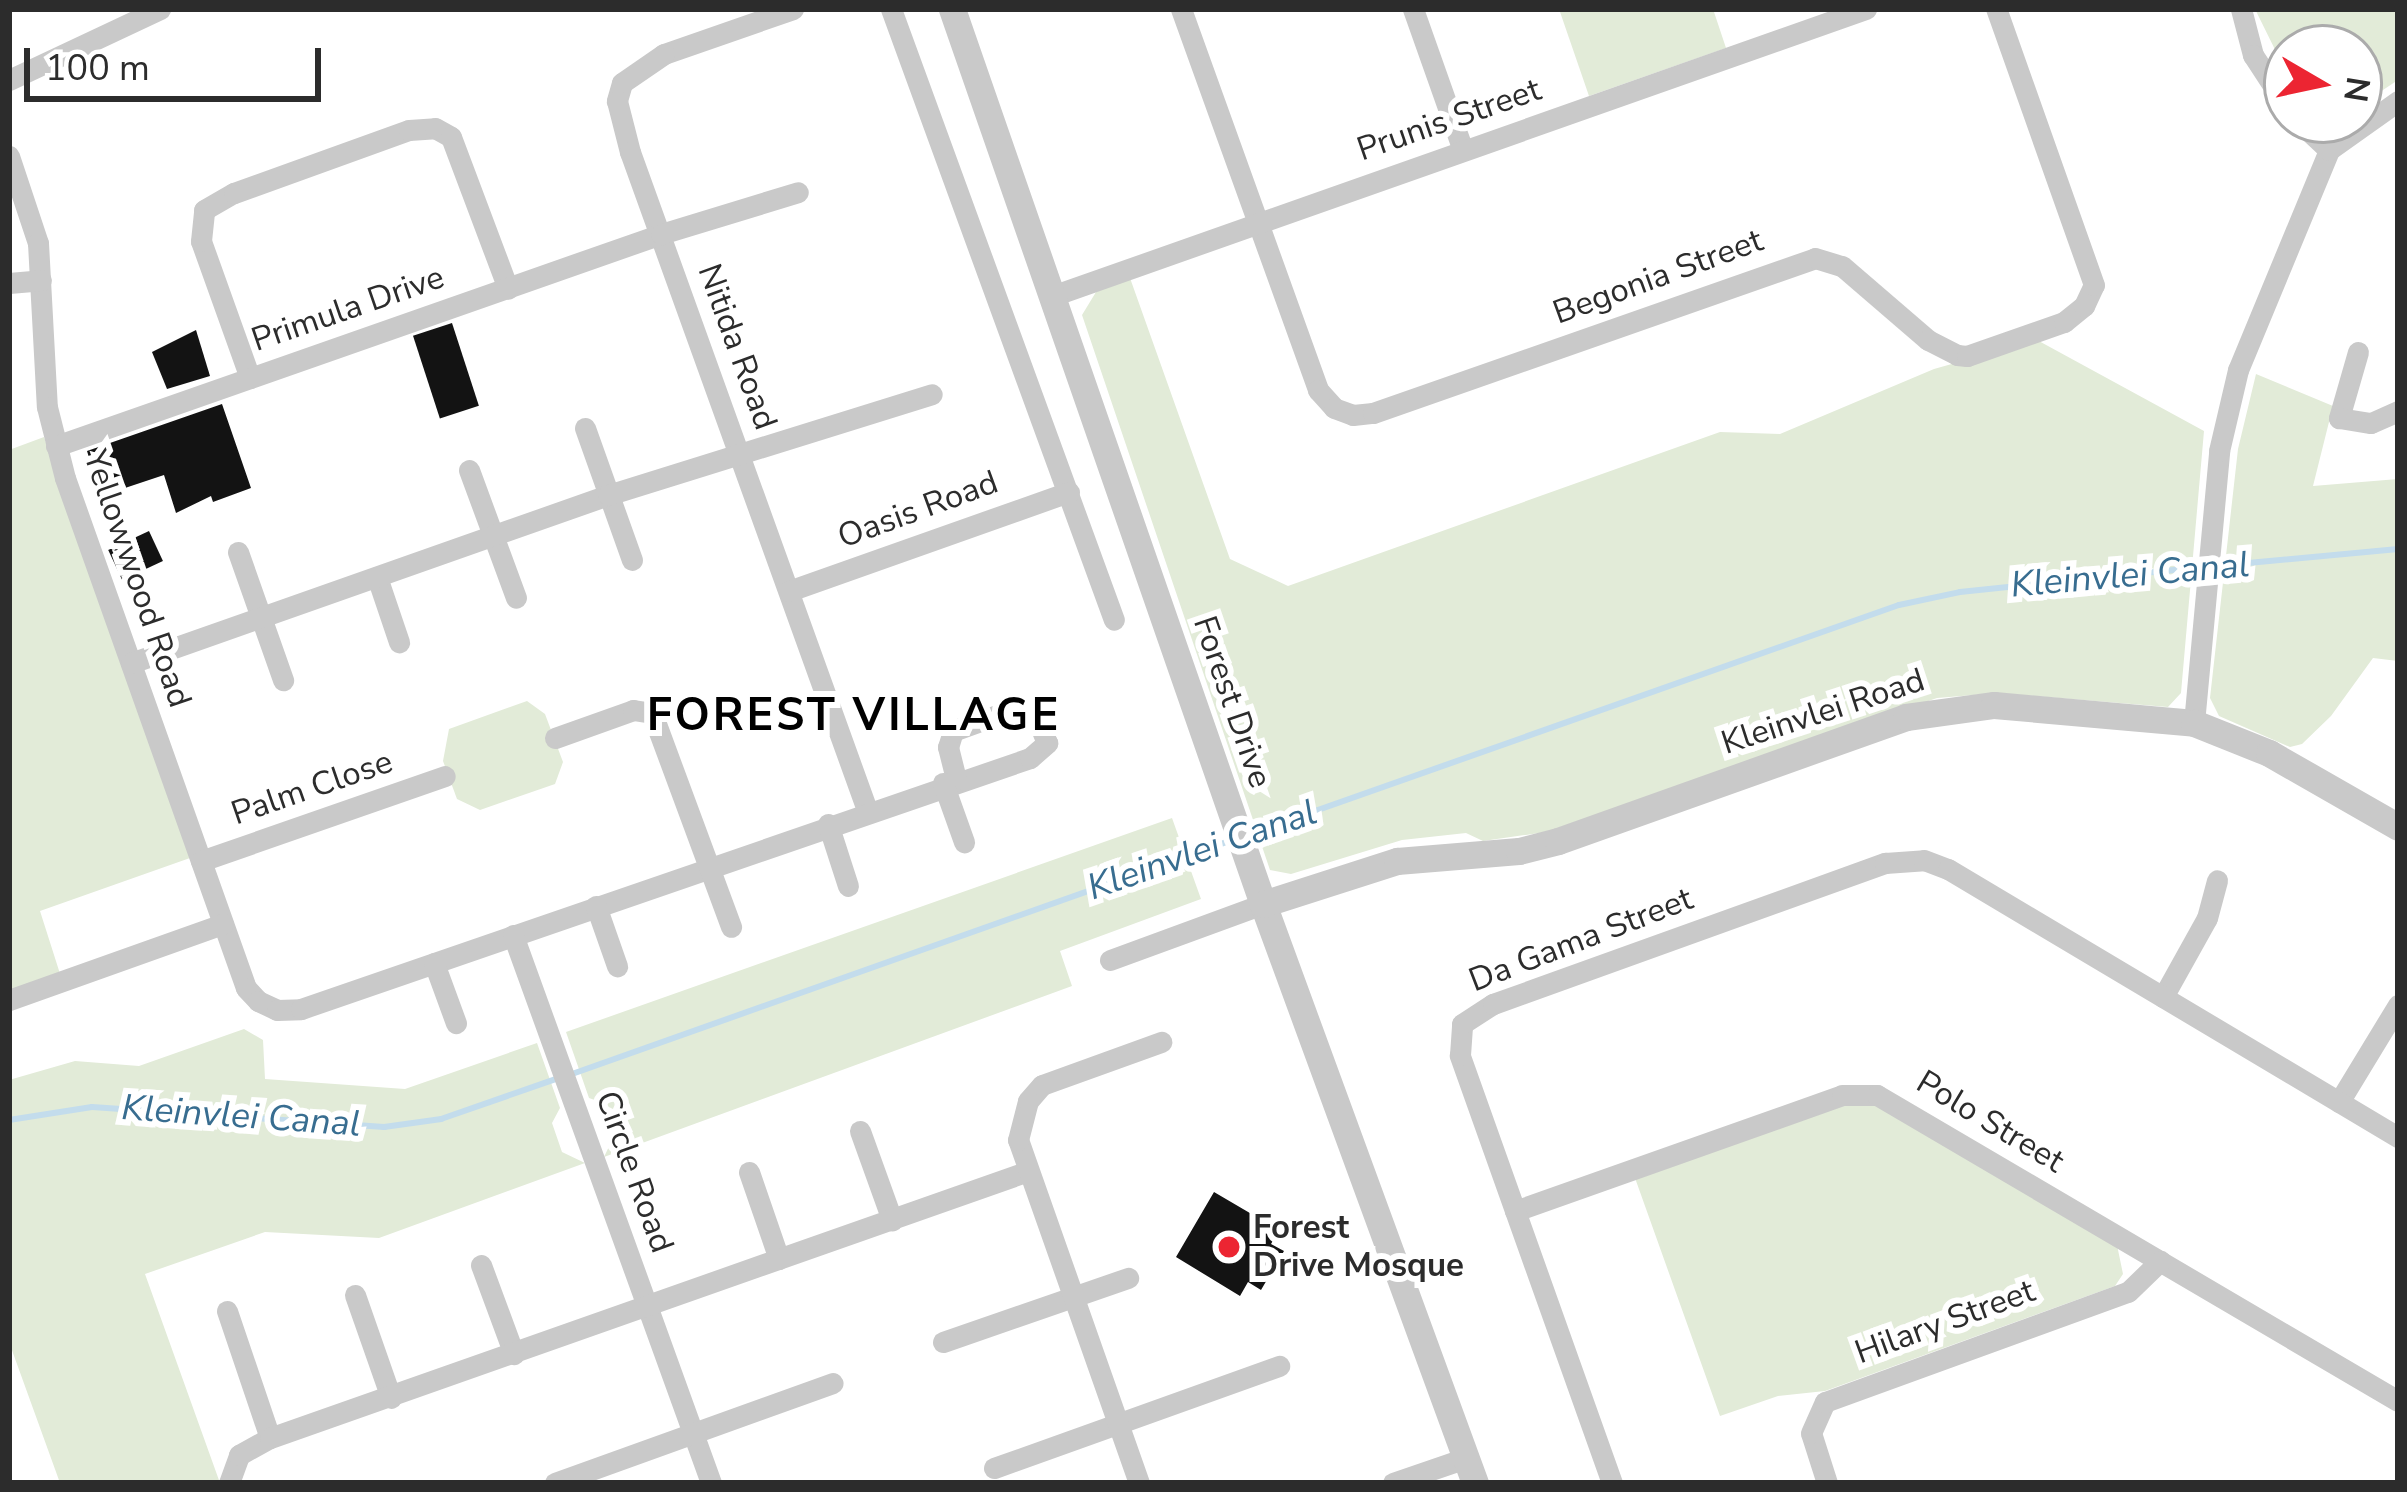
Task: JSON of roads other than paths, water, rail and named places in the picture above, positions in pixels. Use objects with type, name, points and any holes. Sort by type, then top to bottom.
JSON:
[{"type":"street","points":[[9,80],[160,9]]},
{"type":"street","name":"Nitida Road","points":[[793,9],[664,54],[622,82],[621,124],[867,810]]},
{"type":"street","points":[[891,9],[1114,620]]},
{"type":"street","name":"Forest Drive","points":[[952,9],[1252,874],[1471,1470]]},
{"type":"street","name":"Begonia Street","points":[[1181,9],[1318,389],[1334,408],[1353,415],[1373,413],[1815,257],[1842,266],[1941,348],[1967,356],[2064,322],[2084,306],[2094,285],[1996,9]]},
{"type":"street","points":[[1413,9],[1463,150]]},
{"type":"street","name":"Prunis Street","points":[[1055,296],[1866,9]]},
{"type":"street","points":[[2241,9],[2253,55],[2263,70]]},
{"type":"street","points":[[2194,723],[2219,451],[2238,370],[2329,150],[2398,101]]},
{"type":"street","points":[[250,378],[201,241],[204,210],[234,193],[410,130],[435,128],[451,137],[508,289]]},
{"type":"street","points":[[2323,144],[2329,150]]},
{"type":"street","name":"Yellowwood Road","points":[[9,156],[38,243],[47,407],[56,446],[246,988],[266,1006],[301,1009],[434,963]]},
{"type":"street","name":"Primula Drive","points":[[56,446],[661,234],[798,192]]},
{"type":"street","points":[[9,284],[40,280]]},
{"type":"street","points":[[2358,352],[2339,418],[2371,423],[2398,411]]},
{"type":"street","points":[[131,664],[608,495],[932,394]]},
{"type":"street","points":[[585,428],[632,560]]},
{"type":"street","points":[[469,470],[516,598]]},
{"type":"street","name":"Oasis Road","points":[[789,591],[1069,492]]},
{"type":"street","points":[[238,552],[283,680]]},
{"type":"street","points":[[377,577],[399,642]]},
{"type":"street","name":"Kleinvlei Road","points":[[1263,904],[1397,861],[1519,850],[1558,841],[1906,717],[1946,708],[1994,705],[2194,723],[2288,762],[2398,827]]},
{"type":"street","points":[[456,1023],[434,963],[867,810],[950,781],[1040,751],[1047,738],[1034,711],[1019,707],[953,730],[948,747],[950,781],[964,842]]},
{"type":"street","points":[[555,738],[633,710],[652,712],[731,927]]},
{"type":"street","name":"Palm Close","points":[[201,862],[446,776]]},
{"type":"street","points":[[828,824],[848,886]]},
{"type":"street","name":"Da Gama Street","points":[[1612,1483],[1460,1055],[1458,1038],[1467,1017],[1886,862],[1911,859],[1948,868],[2398,1137]]},
{"type":"street","points":[[2163,998],[2207,918],[2217,880]]},
{"type":"street","points":[[1110,960],[1263,904]]},
{"type":"street","points":[[596,906],[617,966]]},
{"type":"street","points":[[9,1000],[223,924]]},
{"type":"street","name":"Circle Road","points":[[513,935],[711,1483]]},
{"type":"street","points":[[2339,1102],[2398,1004]]},
{"type":"street","points":[[1139,1483],[1028,1171],[1019,1130],[1034,1092],[1161,1042]]},
{"type":"street","name":"Polo Street","points":[[1515,1211],[1842,1094],[1867,1093],[1887,1099],[2398,1401]]},
{"type":"street","points":[[860,1131],[892,1220]]},
{"type":"street","points":[[230,1483],[239,1455],[270,1438],[1028,1171]]},
{"type":"street","points":[[749,1172],[779,1259]]},
{"type":"street","name":"Hilary Street","points":[[1827,1483],[1811,1433],[1825,1402],[2128,1292],[2160,1261]]},
{"type":"street","points":[[481,1265],[514,1354]]},
{"type":"street","points":[[943,1342],[1128,1278]]},
{"type":"street","points":[[355,1294],[391,1398]]},
{"type":"street","points":[[227,1311],[270,1438]]},
{"type":"street","points":[[994,1468],[1279,1366]]},
{"type":"street","points":[[555,1483],[833,1383]]},
{"type":"street","points":[[1393,1483],[1471,1470]]},
{"type":"waterway","name":"Kleinvlei Canal","points":[[2216,566],[2398,549]]},
{"type":"waterway","name":"Kleinvlei Canal","points":[[1250,834],[1899,605],[1960,592],[2203,567]]},
{"type":"waterway","name":"Kleinvlei Canal","points":[[572,1074],[1232,840]]},
{"type":"waterway","name":"Kleinvlei Canal","points":[[9,1120],[92,1107],[384,1127],[441,1119],[559,1078]]},
{"type":"place","name":"Forest Drive Mosque","points":[[1229,1247]]},
{"type":"district","name":"FOREST VILLAGE","points":[[854,716]]}]
